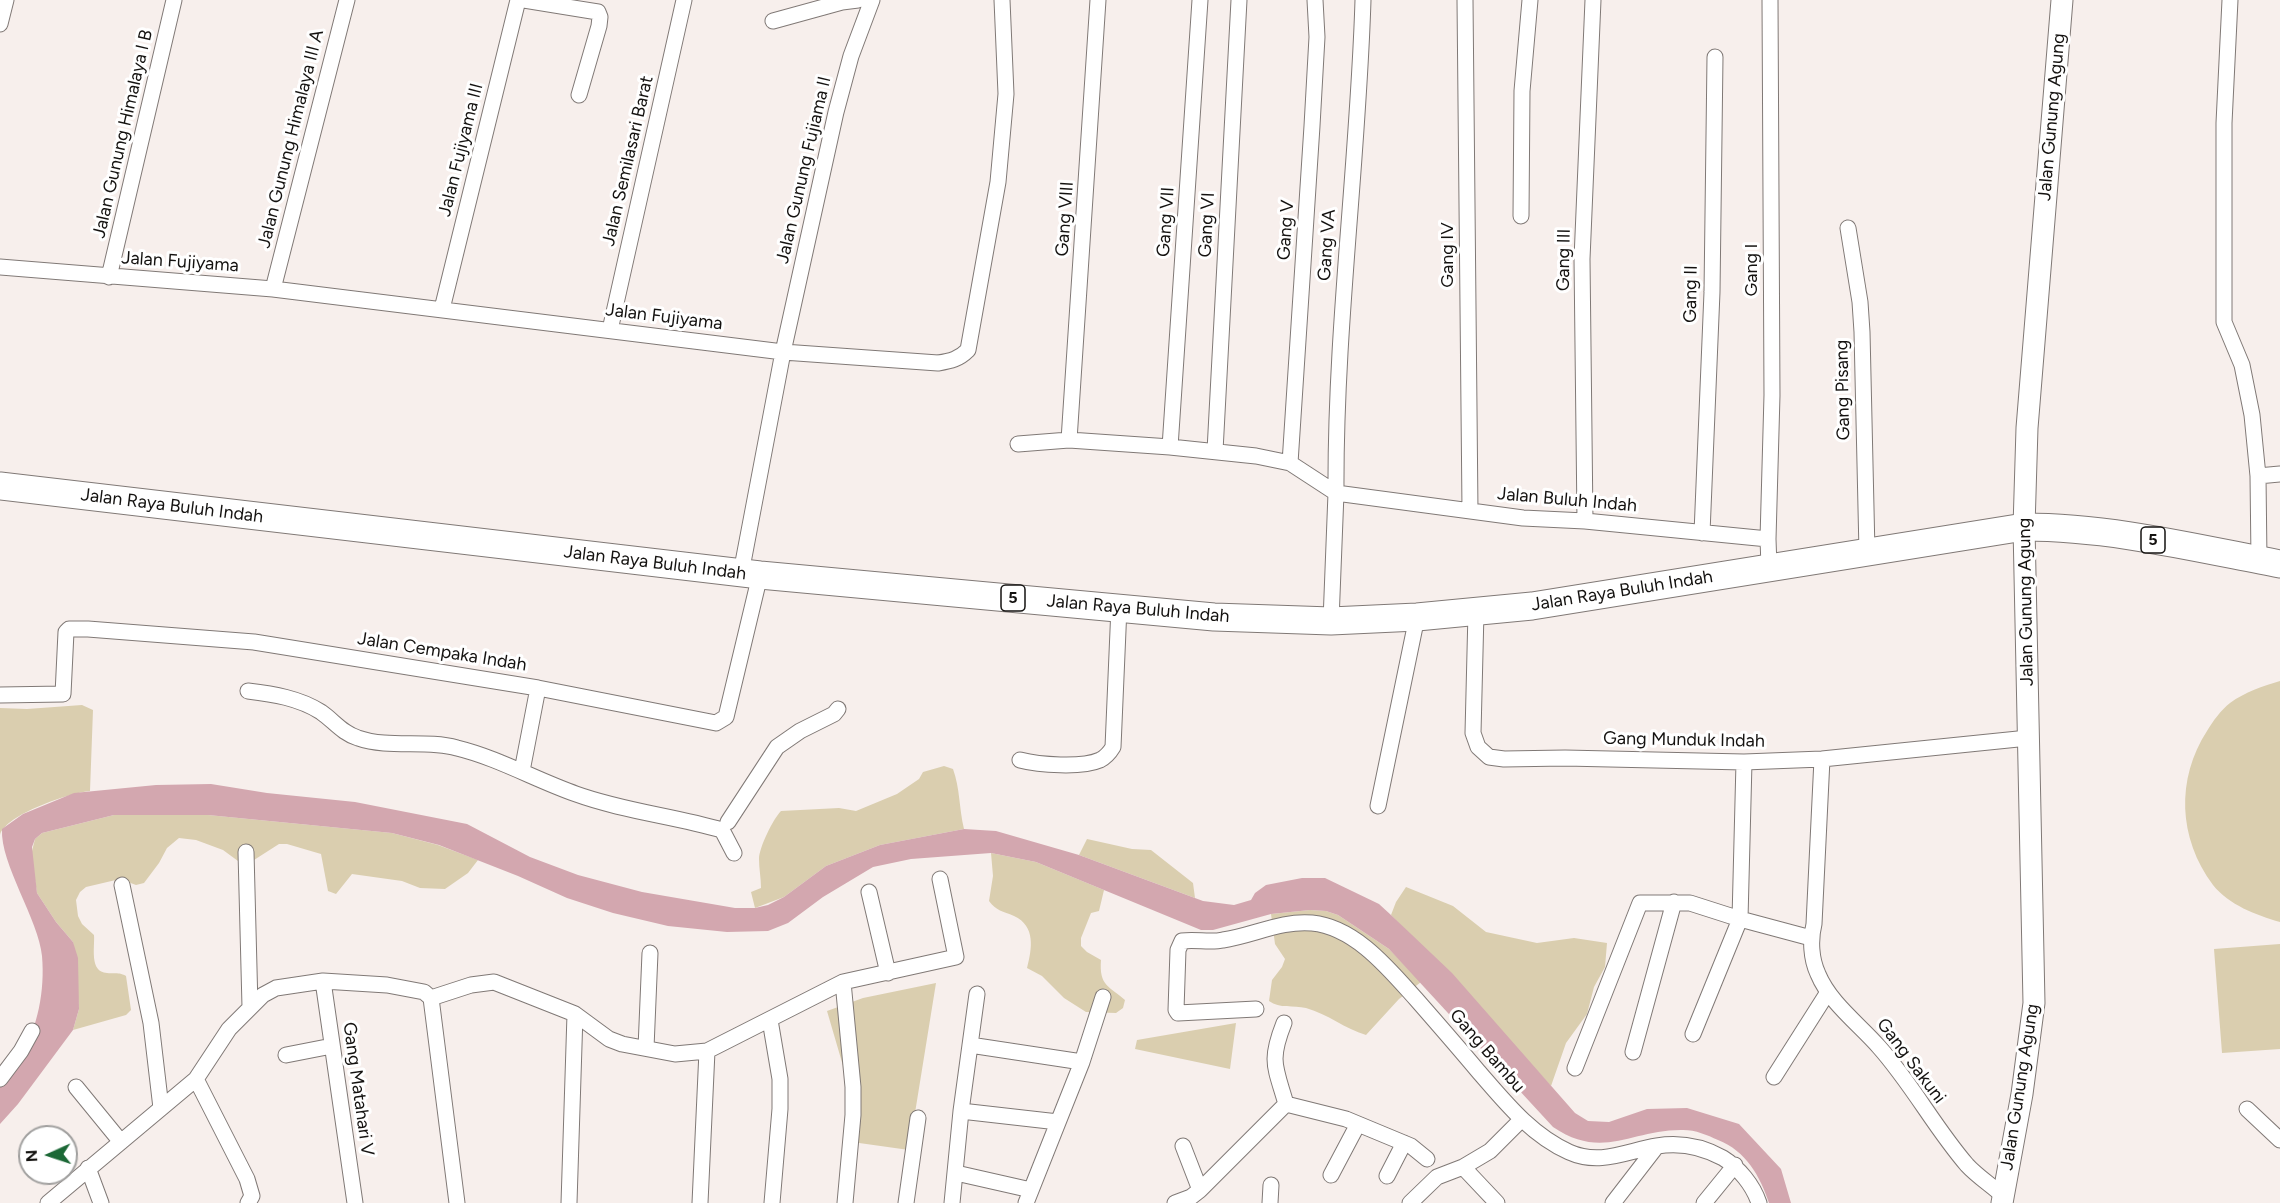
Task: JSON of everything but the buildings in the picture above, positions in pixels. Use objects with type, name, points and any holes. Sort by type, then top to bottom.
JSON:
[{"type":"highway","name":"Jalan Raya Buluh Indah","points":[[0,486],[751,574],[1214,617],[1331,621],[1417,617],[1532,606],[2024,527]]},
{"type":"highway","name":"5","points":[[2024,527],[2056,527],[2088,531],[2269,562]]},
{"type":"main road","name":"Jalan Gunung Agung","points":[[2002,1199],[2022,1094],[2034,1004],[2024,527],[2027,428],[2062,0]]},
{"type":"street","points":[[0,24],[6,0]]},
{"type":"street","name":"Jalan Gunung Himalaya I B","points":[[110,277],[174,0]]},
{"type":"street","name":"Jalan Gunung Himalaya III A","points":[[273,288],[347,0]]},
{"type":"street","name":"Jalan Fujiyama III","points":[[442,309],[518,0]]},
{"type":"street","points":[[524,0],[598,12],[599,26],[579,95]]},
{"type":"street","name":"Jalan Semilasari Barat","points":[[610,330],[684,0]]},
{"type":"street","points":[[773,21],[842,1],[858,0]]},
{"type":"street","name":"Jalan Gunung Fujiama II","points":[[751,574],[783,352],[836,112],[851,56],[872,0]]},
{"type":"street","name":"Jalan Fujiyama","points":[[0,267],[273,288],[783,352],[938,363],[960,358],[968,350],[998,182],[1006,94],[1002,0]]},
{"type":"street","name":"Gang VIII","points":[[1069,440],[1098,0]]},
{"type":"street","name":"Gang VII","points":[[1170,447],[1200,0]]},
{"type":"street","name":"Gang VI","points":[[1215,451],[1239,0]]},
{"type":"street","name":"Gang V","points":[[1290,463],[1317,37],[1315,0]]},
{"type":"street","name":"Gang VA","points":[[1336,493],[1335,420],[1348,216],[1361,85],[1363,0]]},
{"type":"street","name":"Gang IV","points":[[1465,0],[1470,510]]},
{"type":"street","points":[[1521,216],[1522,91],[1530,0]]},
{"type":"street","name":"Gang III","points":[[1585,520],[1582,259],[1593,0]]},
{"type":"street","name":"Gang I","points":[[1768,539],[1772,395],[1770,0]]},
{"type":"street","points":[[2230,0],[2224,123],[2224,322],[2242,365],[2252,415],[2269,562]]},
{"type":"street","name":"Gang II","points":[[1702,533],[1712,292],[1715,57]]},
{"type":"street","name":"Gang Pisang","points":[[1848,228],[1860,302],[1867,552]]},
{"type":"street","name":"Jalan Buluh Indah","points":[[1018,444],[1069,440],[1215,451],[1290,463],[1336,493],[1523,518],[1585,520],[1768,539]]},
{"type":"street","points":[[2258,477],[2280,474]]},
{"type":"street","points":[[1331,621],[1336,493]]},
{"type":"street","points":[[1768,539],[1769,567]]},
{"type":"street","name":"Jalan Cempaka Indah","points":[[0,695],[63,694],[65,635],[69,629],[74,629],[254,642],[538,688],[720,722],[726,717],[751,574]]},
{"type":"street","points":[[1020,760],[1046,765],[1091,762],[1101,760],[1113,747],[1119,607]]},
{"type":"street","name":"Gang Munduk Indah","points":[[1476,612],[1473,733],[1478,747],[1489,757],[1744,762],[1822,759],[2028,738]]},
{"type":"street","points":[[1378,806],[1417,617]]},
{"type":"street","points":[[522,771],[538,688]]},
{"type":"street","points":[[248,691],[288,697],[322,713],[338,727],[358,738],[379,743],[431,744],[452,747],[522,771],[576,795],[722,830],[734,853]]},
{"type":"street","points":[[728,822],[777,747],[800,731],[834,714],[838,709]]},
{"type":"street","name":"Gang Sakuni","points":[[1822,759],[1814,924],[1811,938],[1817,972],[1828,992],[1880,1048],[1911,1088],[1930,1119],[1969,1167],[2002,1199]]},
{"type":"street","points":[[1693,1034],[1740,920],[1744,762]]},
{"type":"street","points":[[246,852],[250,1007]]},
{"type":"street","points":[[431,998],[471,985],[494,982],[575,1014],[609,1039],[675,1054],[707,1051],[843,982],[956,957],[940,879]]},
{"type":"street","points":[[122,885],[151,1023],[162,1108]]},
{"type":"street","points":[[868,892],[888,973]]},
{"type":"street","points":[[1633,1052],[1674,902]]},
{"type":"street","points":[[1575,1068],[1640,903],[1690,903],[1740,920],[1811,938]]},
{"type":"street","name":"Gang Bambu","points":[[1256,1009],[1178,1013],[1176,1010],[1178,950],[1182,941],[1216,942],[1294,923],[1313,923],[1340,932],[1368,950],[1396,976],[1521,1120],[1569,1152],[1587,1157],[1610,1157],[1657,1146],[1677,1144],[1699,1147],[1735,1165],[1756,1194],[1759,1203]]},
{"type":"street","points":[[646,1048],[650,953]]},
{"type":"street","points":[[48,1203],[196,1079],[229,1029],[263,995],[276,988],[323,981],[414,989],[424,992],[431,998],[457,1203]]},
{"type":"street","name":"Gang Matahari V","points":[[323,981],[355,1203]]},
{"type":"street","points":[[843,982],[853,1087],[853,1115],[845,1203]]},
{"type":"street","points":[[1774,1077],[1828,992]]},
{"type":"street","points":[[952,1203],[961,1111],[977,994]]},
{"type":"street","points":[[956,1173],[1029,1197],[1082,1062],[1103,997]]},
{"type":"street","points":[[570,1203],[575,1014]]},
{"type":"street","points":[[770,1020],[780,1079],[780,1109],[772,1203]]},
{"type":"street","points":[[1284,1023],[1274,1047],[1274,1065],[1286,1104]]},
{"type":"street","points":[[0,1079],[21,1051],[32,1031]]},
{"type":"street","points":[[970,1045],[1082,1062]]},
{"type":"street","points":[[286,1055],[332,1046]]},
{"type":"street","points":[[700,1203],[707,1051]]},
{"type":"street","points":[[196,1079],[248,1179],[252,1196],[248,1203]]},
{"type":"street","points":[[76,1087],[121,1142]]},
{"type":"street","points":[[1286,1104],[1346,1119],[1404,1143],[1427,1159]]},
{"type":"street","points":[[1175,1203],[1191,1197],[1200,1190],[1286,1104]]},
{"type":"street","points":[[2247,1109],[2280,1140]]},
{"type":"street","points":[[961,1111],[1058,1122]]},
{"type":"street","points":[[906,1203],[918,1118]]},
{"type":"street","points":[[1410,1203],[1437,1177],[1463,1167],[1490,1151],[1521,1120]]},
{"type":"street","points":[[1331,1175],[1358,1124]]},
{"type":"street","points":[[1387,1176],[1404,1143]]},
{"type":"street","points":[[1184,1146],[1200,1190]]},
{"type":"street","points":[[1613,1203],[1657,1146]]},
{"type":"street","points":[[1704,1203],[1735,1165]]},
{"type":"street","points":[[1463,1167],[1497,1203]]},
{"type":"street","points":[[88,1168],[101,1203]]},
{"type":"street","points":[[1270,1203],[1271,1185]]},
{"type":"shaded area","points":[[2280,681],[2280,922],[2235,904],[2213,885],[2201,867],[2193,848],[2185,808],[2186,788],[2197,749],[2220,712],[2236,699]]},
{"type":"shaded area","points":[[82,705],[93,710],[90,791],[54,800],[26,812],[5,827],[0,835],[0,708],[27,709]]},
{"type":"shaded area","points":[[944,766],[953,769],[964,829],[880,845],[826,866],[784,897],[755,908],[751,892],[761,888],[759,863],[761,848],[774,820],[781,811],[839,808],[856,811],[897,794],[919,779],[923,772]]},
{"type":"shaded area","points":[[211,784],[267,793],[355,802],[467,824],[530,857],[578,875],[642,892],[735,908],[755,908],[768,905],[784,897],[826,866],[880,845],[964,829],[996,831],[1079,855],[1203,901],[1234,905],[1251,900],[1255,893],[1266,885],[1302,878],[1325,878],[1379,904],[1391,915],[1452,973],[1575,1113],[1588,1121],[1609,1122],[1647,1109],[1687,1108],[1739,1124],[1781,1169],[1791,1203],[1769,1203],[1756,1174],[1744,1158],[1728,1145],[1701,1133],[1688,1130],[1665,1131],[1603,1143],[1587,1142],[1571,1137],[1553,1127],[1389,949],[1338,915],[1326,911],[1310,910],[1271,914],[1213,930],[1201,930],[1036,862],[991,853],[911,859],[873,867],[823,897],[788,923],[768,931],[727,932],[668,926],[613,913],[567,898],[439,845],[392,833],[208,815],[114,815],[42,833],[35,839],[32,847],[37,893],[56,922],[73,942],[78,958],[79,1009],[73,1030],[18,1104],[0,1124],[0,1087],[26,1046],[36,1021],[43,969],[39,942],[7,859],[2,829],[23,814],[74,793],[156,785]]},
{"type":"shaded area","points":[[114,815],[208,815],[392,833],[438,845],[478,860],[468,873],[445,889],[420,888],[402,881],[352,874],[336,894],[328,891],[321,854],[287,844],[279,844],[254,860],[238,861],[223,850],[196,840],[179,838],[167,848],[144,883],[136,885],[120,879],[86,887],[80,892],[76,900],[78,916],[82,924],[94,935],[95,964],[101,972],[126,976],[131,1010],[126,1015],[73,1030],[79,1009],[73,942],[56,922],[37,893],[31,855],[35,839],[42,833]]},
{"type":"shaded area","points":[[1087,839],[1132,849],[1151,850],[1193,883],[1195,898],[1079,855]]},
{"type":"shaded area","points":[[991,853],[1036,862],[1104,890],[1099,911],[1091,913],[1081,938],[1081,946],[1101,960],[1103,980],[1125,1000],[1123,1008],[1116,1013],[1086,1012],[1064,998],[1042,976],[1027,968],[1031,939],[1026,926],[1021,920],[997,909],[989,901],[993,876]]},
{"type":"shaded area","points":[[1406,887],[1453,906],[1486,932],[1537,943],[1574,938],[1607,943],[1605,967],[1594,987],[1587,1014],[1566,1043],[1551,1086],[1391,915]]},
{"type":"shaded area","points":[[1310,910],[1326,911],[1338,915],[1389,949],[1421,982],[1399,999],[1366,1035],[1306,1008],[1278,1005],[1269,1001],[1272,980],[1285,959],[1275,944],[1271,914]]},
{"type":"shaded area","points":[[2280,944],[2280,1049],[2222,1053],[2214,949]]},
{"type":"shaded area","points":[[936,983],[909,1150],[845,1141],[846,1076],[827,1011],[863,998]]},
{"type":"shaded area","points":[[1236,1023],[1230,1069],[1135,1049],[1137,1040]]}]
